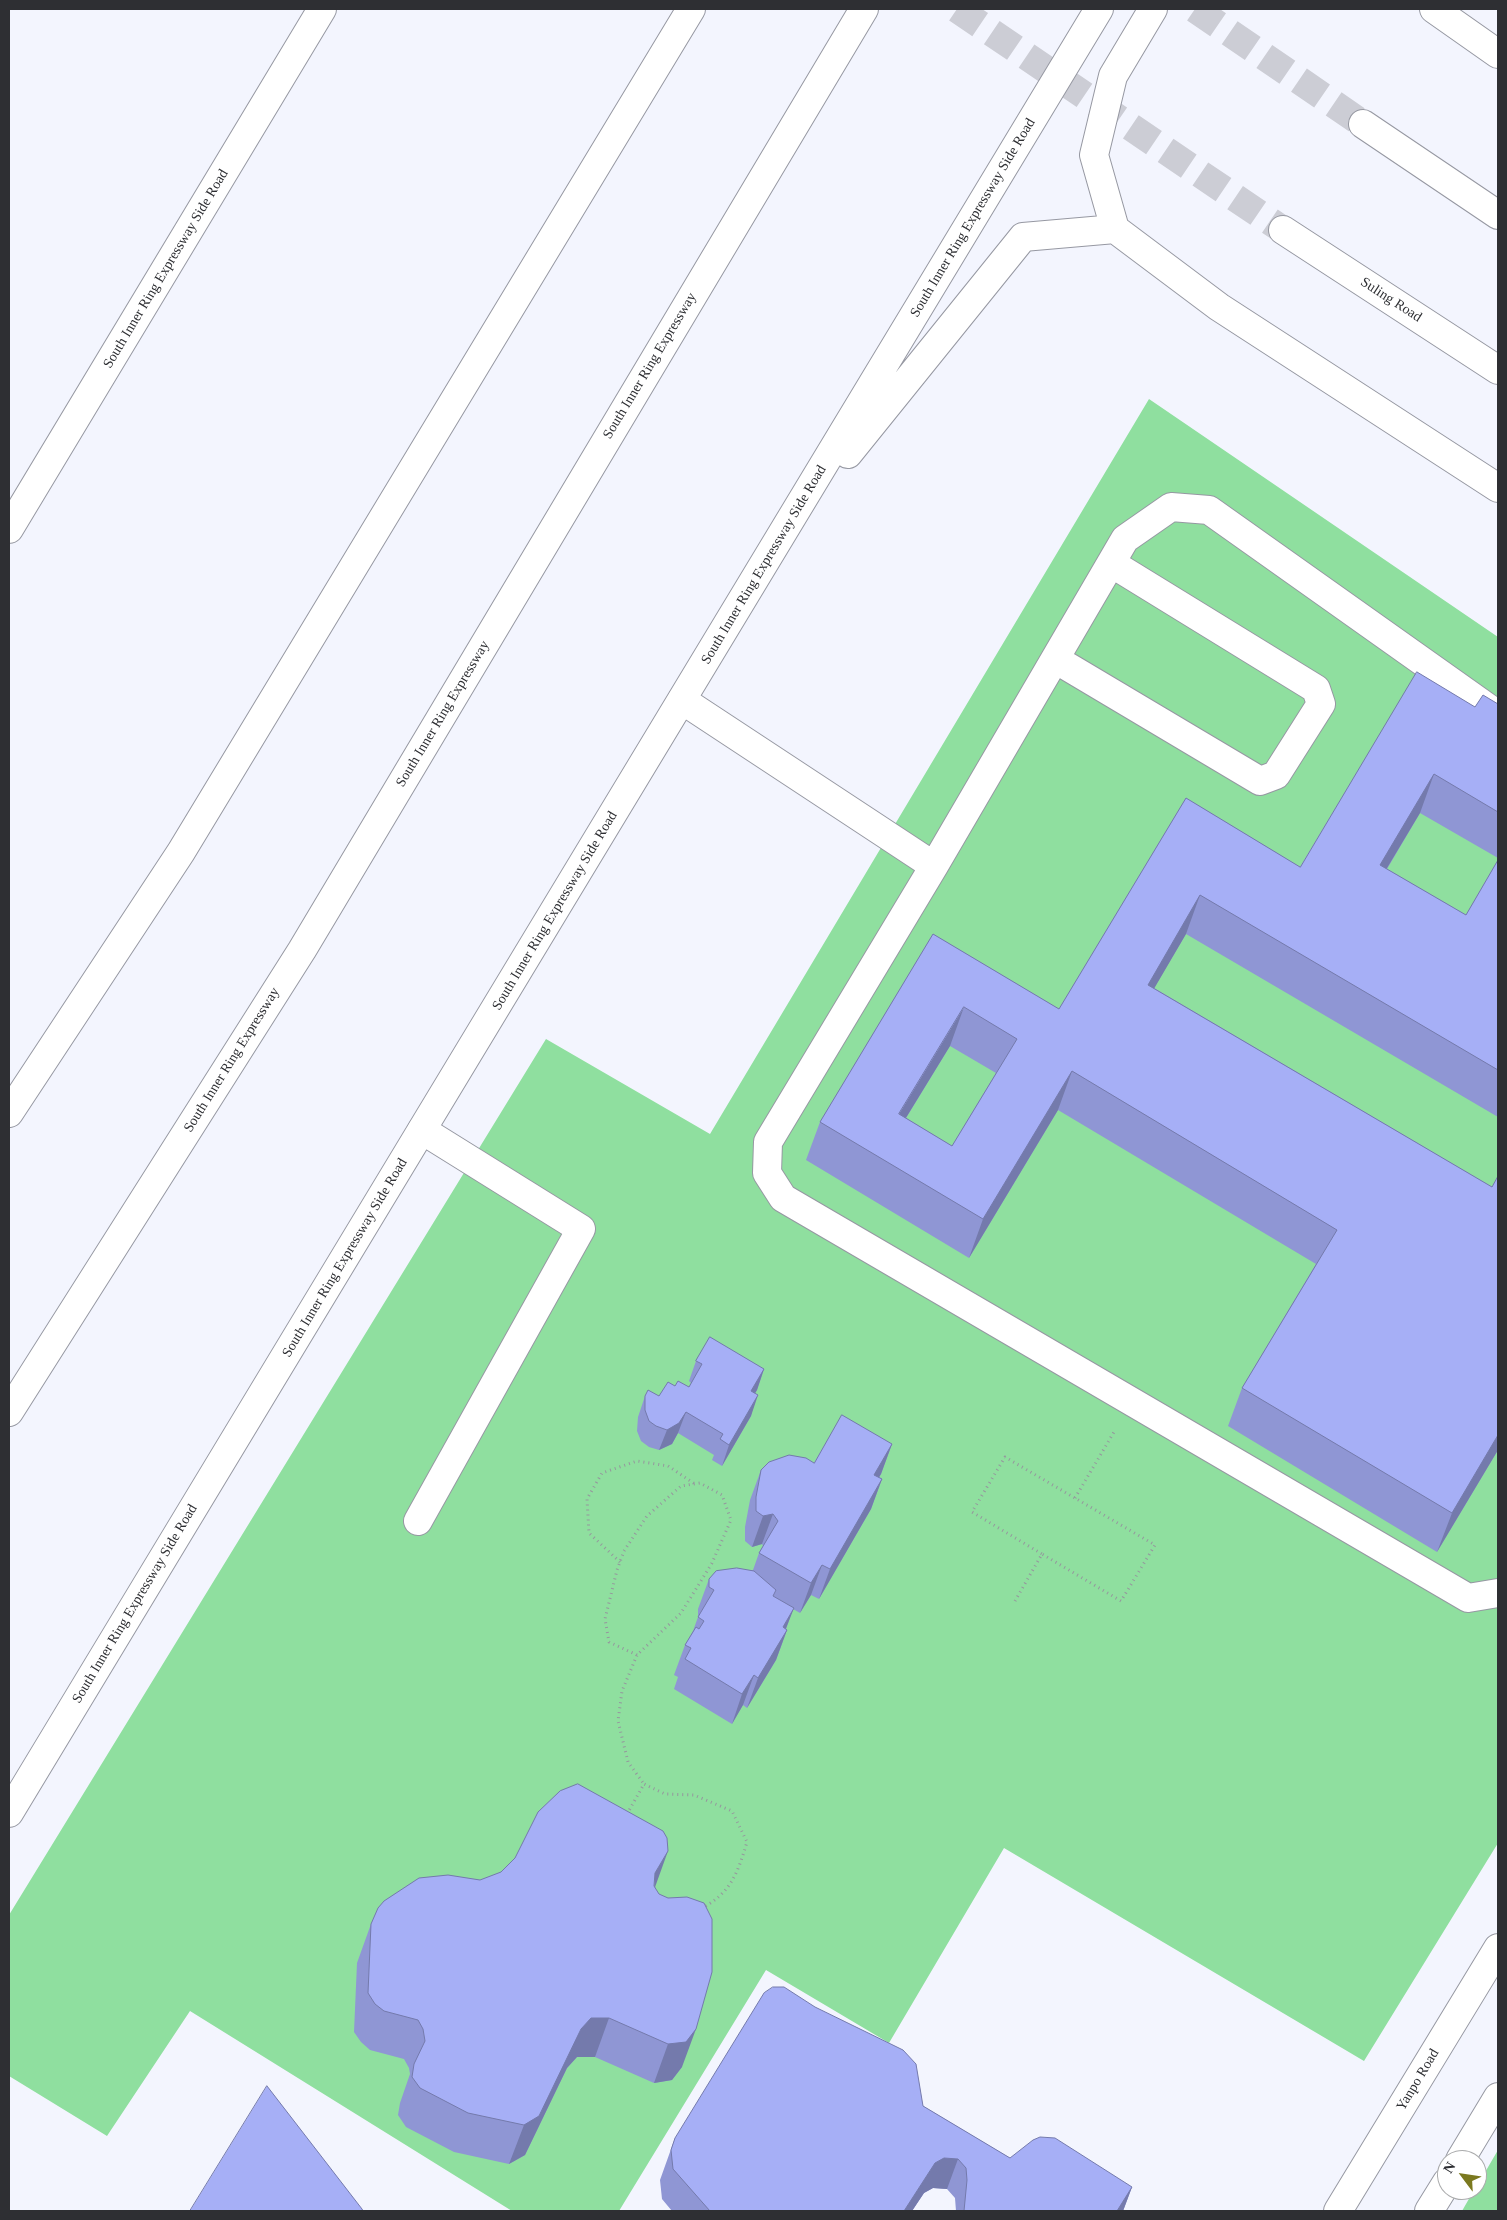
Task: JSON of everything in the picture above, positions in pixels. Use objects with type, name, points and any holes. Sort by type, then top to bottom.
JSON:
[{"type":"main road","points":[[285,71],[306,9]]},
{"type":"main road","name":"South Inner Ring Expressway Side Road","points":[[9,529],[322,9]]},
{"type":"main road","points":[[9,1113],[181,852],[691,9]]},
{"type":"main road","name":"South Inner Ring Expressway","points":[[9,1412],[302,950],[864,9]]},
{"type":"main road","name":"South Inner Ring Expressway Side Road","points":[[9,1813],[1099,9]]},
{"type":"main road","points":[[1153,9],[1112,76],[1094,155],[1115,229],[1220,307],[1498,488]]},
{"type":"main road","points":[[1434,9],[1498,54]]},
{"type":"main road","points":[[1363,124],[1498,215]]},
{"type":"main road","points":[[784,533],[1023,237],[1115,229]]},
{"type":"main road","name":"Suling Road","points":[[1283,230],[1498,370]]},
{"type":"main road","points":[[1498,715],[1209,510],[1170,507],[1125,539],[934,866],[768,1142],[767,1173],[783,1198],[1468,1598],[1498,1593]]},
{"type":"main road","points":[[1055,660],[1260,781],[1276,775],[1321,704],[1316,689],[1111,563]]},
{"type":"main road","points":[[682,700],[934,866]]},
{"type":"main road","points":[[418,1521],[581,1229],[422,1130]]},
{"type":"main road","name":"Yanpo Road","points":[[1338,2211],[1498,1948]]},
{"type":"main road","points":[[1466,2150],[1498,2097]]},
{"type":"main road","points":[[1429,2211],[1437,2198]]},
{"type":"path","points":[[1075,1498],[1132,1402]]},
{"type":"path","points":[[1005,1457],[1154,1546],[1121,1601],[1042,1554],[972,1512],[1005,1457]]},
{"type":"path","points":[[620,1562],[589,1533],[587,1499],[602,1473],[637,1461],[668,1466],[694,1484]]},
{"type":"path","points":[[637,1655],[609,1642],[606,1619],[624,1551],[647,1516],[681,1486],[700,1483],[722,1495],[731,1520],[712,1563],[681,1612],[637,1655],[622,1691],[618,1721],[628,1762],[644,1784],[665,1794],[694,1795],[732,1811],[747,1842],[737,1875],[716,1900],[699,1909]]},
{"type":"path","points":[[1015,1601],[1042,1554]]},
{"type":"path","points":[[623,1818],[630,1812],[644,1784]]},
{"type":"green space","points":[[1149,399],[1498,637],[1498,1843],[1364,2061],[1004,1848],[889,2043],[766,1970],[619,2211],[512,2211],[190,2011],[107,2136],[9,2076],[9,1915],[546,1039],[710,1134]]},
{"type":"green space","points":[[1498,2150],[1498,2211],[1462,2211],[1468,2200],[1487,2200],[1487,2169]]},
{"type":"building","points":[[1417,672],[1475,707],[1483,695],[1498,704],[1498,812],[1434,774],[1380,865],[1466,915],[1498,860],[1498,1070],[1200,895],[1148,985],[1492,1187],[1498,1176],[1498,1435],[1452,1513],[1242,1388],[1337,1230],[1072,1071],[983,1219],[820,1122],[933,934],[1059,1009],[1186,798],[1300,867]],"holes":[[[964,1007],[1017,1039],[952,1146],[899,1114]]]},
{"type":"building","points":[[710,1337],[764,1369],[751,1391],[758,1395],[729,1445],[720,1439],[723,1434],[686,1412],[679,1423],[667,1430],[649,1421],[645,1410],[645,1396],[648,1390],[659,1396],[668,1382],[675,1386],[678,1381],[689,1387],[702,1364],[696,1361]]},
{"type":"building","points":[[842,1415],[892,1444],[874,1475],[882,1479],[830,1569],[822,1565],[811,1583],[759,1553],[778,1521],[773,1514],[763,1516],[756,1511],[756,1497],[761,1470],[769,1462],[789,1455],[806,1458],[814,1463]]},
{"type":"building","points":[[737,1568],[754,1571],[776,1590],[773,1596],[794,1608],[783,1627],[787,1630],[758,1678],[754,1675],[742,1694],[685,1659],[691,1648],[685,1645],[696,1627],[699,1629],[704,1621],[698,1617],[714,1590],[709,1587],[709,1579],[716,1571]]},
{"type":"building","points":[[578,1784],[663,1831],[667,1838],[668,1851],[655,1873],[654,1886],[659,1894],[668,1898],[687,1897],[704,1903],[712,1919],[712,1972],[696,2029],[686,2042],[668,2044],[609,2018],[591,2018],[581,2029],[539,2116],[524,2125],[468,2113],[420,2088],[412,2077],[414,2064],[425,2041],[423,2029],[418,2020],[384,2011],[375,2004],[368,1993],[371,1924],[378,1908],[384,1901],[419,1878],[448,1875],[480,1880],[501,1872],[515,1858],[538,1812],[560,1791]]},
{"type":"building","points":[[773,1987],[784,1987],[815,2007],[903,2050],[916,2064],[923,2106],[1010,2158],[1033,2140],[1040,2137],[1055,2138],[1132,2187],[1117,2211],[964,2211],[967,2180],[966,2168],[958,2159],[944,2158],[935,2163],[904,2211],[710,2211],[673,2169],[671,2150],[675,2138],[764,1993]]},
{"type":"building","points":[[267,2086],[362,2209],[363,2211],[190,2211]]},
{"type":"tunnel","points":[[957,9],[1283,230]]},
{"type":"tunnel","points":[[1195,9],[1363,124]]}]
